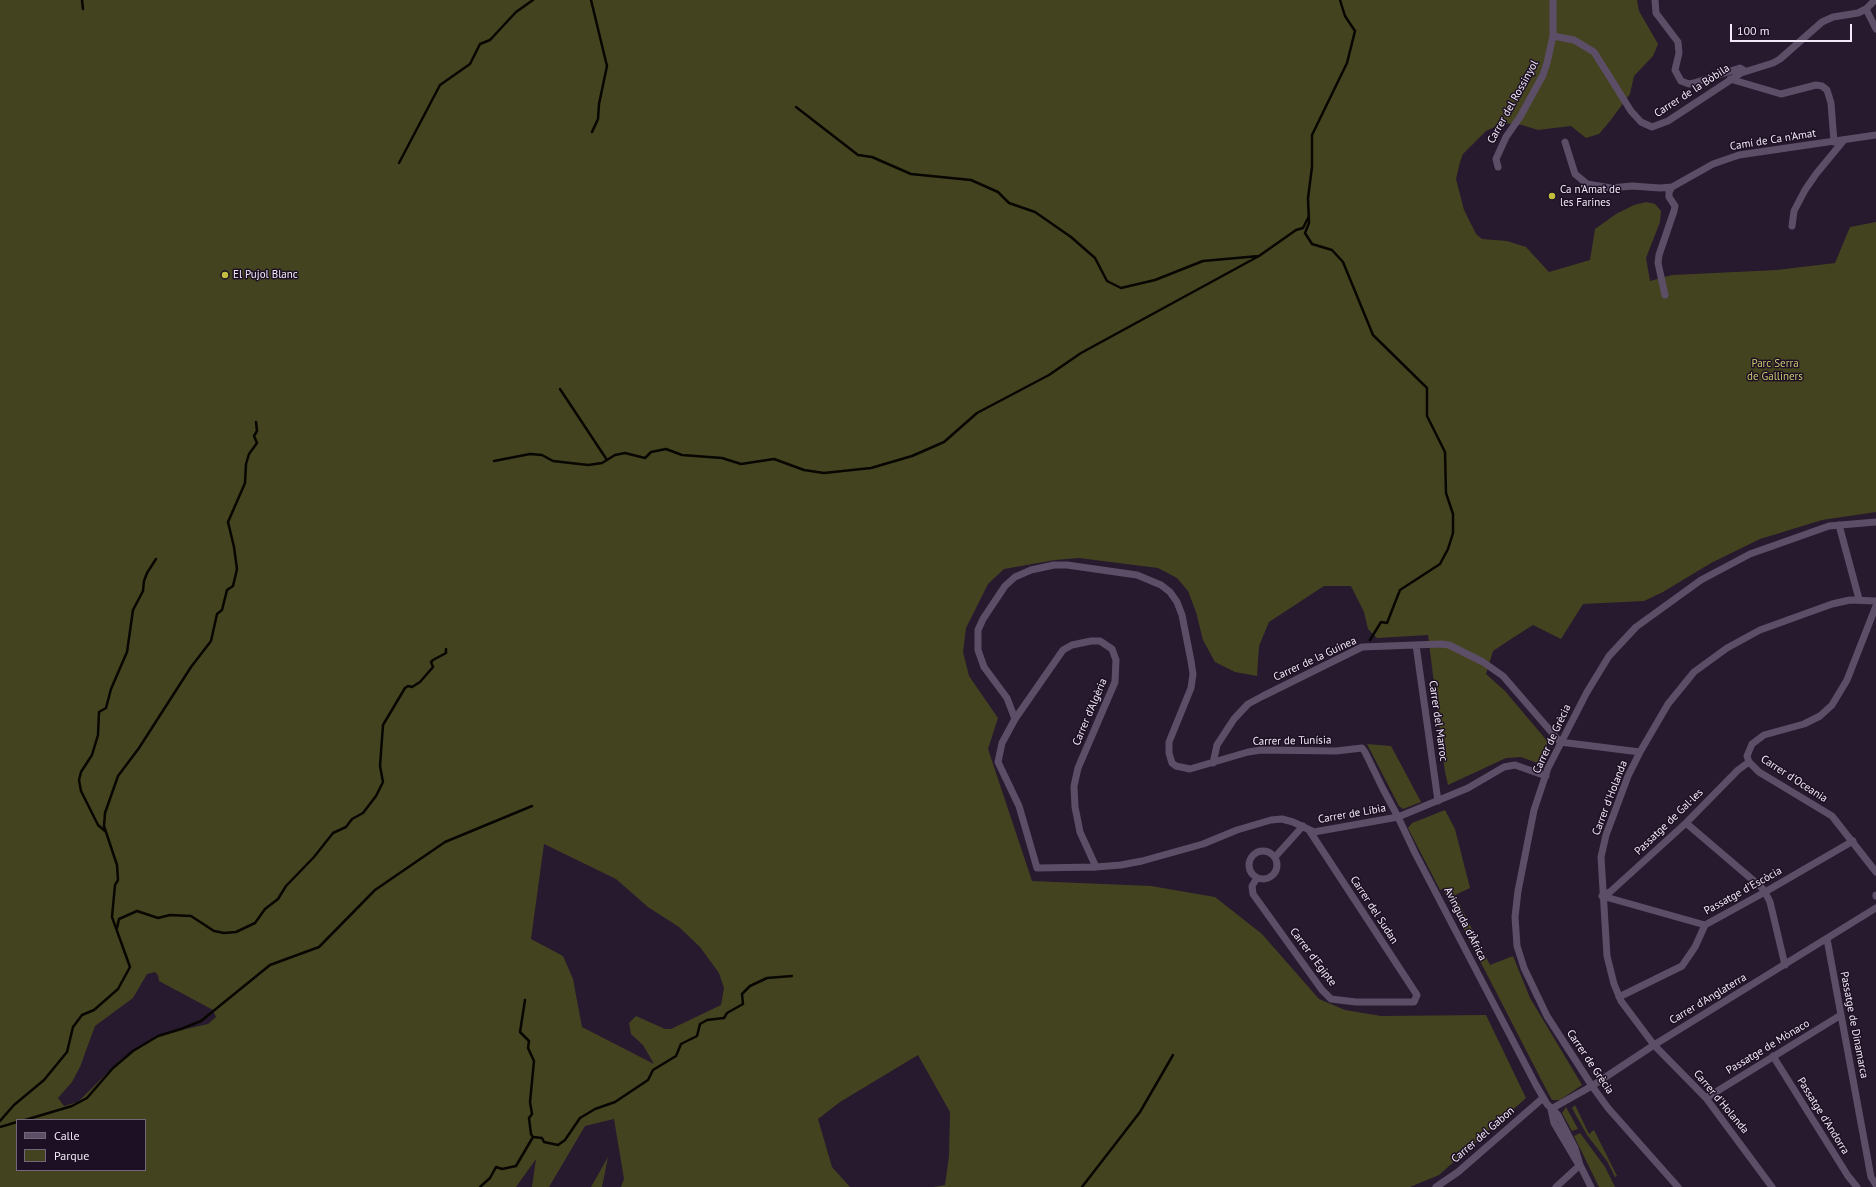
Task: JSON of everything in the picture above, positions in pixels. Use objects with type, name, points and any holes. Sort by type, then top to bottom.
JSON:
[{"type":"street","name":"Carrer del Rossinyol","points":[[1498,168],[1496,159],[1506,137],[1520,117],[1543,76],[1551,51],[1553,36],[1553,0]]},
{"type":"street","points":[[1655,0],[1656,13],[1678,42],[1679,53],[1675,70],[1681,81],[1689,84],[1740,68],[1745,71]]},
{"type":"street","points":[[1874,0],[1866,9],[1876,28]]},
{"type":"street","name":"Carrer de la Bòbila","points":[[1553,36],[1574,40],[1594,52],[1635,117],[1648,126],[1657,126],[1668,121],[1730,79],[1745,71],[1773,63],[1780,59],[1822,22],[1866,9]]},
{"type":"street","points":[[1730,79],[1781,94],[1816,85],[1822,86],[1827,90],[1831,103],[1834,142]]},
{"type":"street","name":"Camí de Ca n'Amat","points":[[1672,188],[1708,166],[1727,158],[1876,135]]},
{"type":"street","points":[[1792,226],[1794,211],[1804,190],[1844,140]]},
{"type":"street","points":[[1565,142],[1575,174],[1587,184],[1611,188],[1672,188]]},
{"type":"street","points":[[1665,295],[1658,263],[1659,255],[1675,206],[1669,197],[1669,192],[1672,188]]},
{"type":"street","name":"Carrer de Grècia","points":[[1678,1187],[1608,1108],[1592,1086],[1547,1016],[1529,980],[1517,946],[1515,916],[1518,891],[1534,810],[1560,742],[1609,656],[1622,641],[1646,620],[1682,593],[1723,567],[1774,545],[1813,531],[1839,525],[1876,522]]},
{"type":"street","points":[[1839,525],[1859,599]]},
{"type":"street","name":"Carrer de Tunísia","points":[[1015,719],[1007,698],[984,667],[978,645],[978,630],[982,619],[1005,586],[1022,573],[1054,565],[1067,565],[1137,575],[1156,581],[1167,589],[1173,597],[1182,615],[1191,661],[1192,681],[1169,742],[1170,759],[1176,766],[1184,769],[1261,750],[1336,751],[1362,748]]},
{"type":"street","name":"Carrer d'Holanda","points":[[1772,1187],[1706,1098],[1654,1045],[1627,1011],[1619,997],[1607,956],[1602,896],[1601,857],[1606,834],[1628,776],[1640,752],[1668,704],[1694,672],[1708,660],[1741,639],[1760,630],[1832,604],[1859,599],[1876,601]]},
{"type":"street","name":"Carrer d'Oceania","points":[[1876,606],[1847,680],[1832,705],[1820,716],[1804,724],[1772,732],[1757,739],[1749,750],[1747,756],[1749,762],[1767,778],[1832,816],[1876,872]]},
{"type":"street","name":"Carrer d'Algèria","points":[[1015,719],[1063,650],[1072,645],[1091,641],[1100,641],[1112,649],[1116,660],[1115,682],[1078,768],[1074,786],[1074,807],[1080,832],[1096,867]]},
{"type":"street","name":"Carrer del Marroc","points":[[1416,645],[1438,801]]},
{"type":"street","name":"Carrer de la Guinea","points":[[1213,762],[1214,753],[1220,739],[1234,719],[1248,704],[1362,648],[1449,645],[1494,669],[1503,676],[1560,742]]},
{"type":"street","name":"Carrer de Líbia","points":[[1015,719],[1002,744],[998,762],[1019,806],[1037,868],[1121,865],[1161,856],[1203,844],[1236,830],[1271,820],[1282,819],[1314,832],[1398,817],[1468,788],[1504,767],[1515,765],[1546,776]]},
{"type":"street","points":[[1560,742],[1640,752]]},
{"type":"street","name":"Avinguda d'Àfrica","points":[[1362,748],[1543,1098],[1551,1109],[1554,1123],[1573,1157],[1580,1165],[1591,1187]]},
{"type":"street","name":"Passatge de Gal·les","points":[[1602,896],[1610,892],[1686,823],[1738,770],[1749,762]]},
{"type":"street","points":[[1686,823],[1765,892],[1770,902],[1785,965]]},
{"type":"street","points":[[1275,857],[1306,828]]},
{"type":"street","name":"Carrer del Sudan","points":[[1306,828],[1417,995],[1414,1002]]},
{"type":"street","name":"Passatge d'Escòcia","points":[[1619,997],[1682,966],[1695,947],[1705,924],[1765,892],[1853,841]]},
{"type":"street","points":[[1259,851],[1270,853],[1275,857],[1277,867],[1272,876],[1262,880],[1257,878],[1249,870],[1250,858],[1259,851]]},
{"type":"street","name":"Carrer d'Egipte","points":[[1257,878],[1252,886],[1253,894],[1257,901],[1322,990],[1331,999],[1356,1002],[1414,1002]]},
{"type":"street","points":[[1602,896],[1705,924]]},
{"type":"street","name":"Carrer d'Anglaterra","points":[[1551,1109],[1592,1086],[1654,1045],[1876,908]]},
{"type":"street","name":"Passatge de Dinamarca","points":[[1827,939],[1871,1177],[1876,1185]]},
{"type":"street","name":"Passatge de Mònaco","points":[[1706,1098],[1841,1015]]},
{"type":"street","name":"Passatge d'Andorra","points":[[1773,1056],[1848,1176],[1857,1187]]},
{"type":"street","name":"Carrer del Gabon","points":[[1436,1187],[1449,1179],[1543,1098]]},
{"type":"street","points":[[1556,1187],[1580,1165]]},
{"type":"green space","name":"Parc Serra de Galliners","points":[[0,0],[1637,0],[1639,11],[1658,44],[1653,56],[1634,76],[1630,94],[1599,134],[1586,138],[1571,126],[1538,130],[1522,125],[1503,123],[1486,131],[1463,154],[1456,179],[1464,210],[1476,234],[1482,239],[1507,241],[1526,247],[1549,272],[1590,260],[1595,229],[1616,214],[1634,205],[1646,202],[1655,204],[1661,211],[1660,222],[1646,258],[1650,281],[1672,275],[1777,270],[1835,263],[1850,227],[1876,222],[1876,512],[1822,520],[1760,539],[1711,563],[1663,592],[1644,601],[1583,604],[1561,639],[1533,625],[1493,651],[1486,674],[1505,691],[1548,742],[1540,764],[1521,757],[1506,758],[1448,785],[1445,772],[1428,635],[1377,638],[1368,629],[1364,612],[1351,586],[1324,586],[1269,622],[1259,646],[1257,676],[1235,672],[1215,662],[1203,640],[1196,612],[1188,591],[1177,578],[1158,568],[1079,558],[1055,560],[1004,569],[988,584],[966,628],[963,652],[969,676],[998,718],[988,749],[1032,881],[1151,886],[1215,897],[1262,934],[1319,999],[1345,1010],[1381,1016],[1486,1015],[1526,1098],[1439,1175],[1410,1187],[933,1187],[945,1185],[949,1156],[950,1112],[918,1055],[840,1102],[818,1119],[832,1167],[850,1187],[621,1187],[624,1179],[614,1119],[585,1126],[549,1187],[532,1187],[536,1159],[516,1187],[0,1187]],"holes":[[[544,844],[616,879],[648,907],[679,927],[700,947],[719,973],[724,988],[721,1005],[671,1029],[665,1029],[636,1016],[629,1023],[631,1034],[643,1045],[654,1064],[582,1027],[573,979],[563,956],[531,939]],[[155,972],[158,975],[159,981],[213,1010],[216,1017],[208,1024],[159,1035],[119,1061],[78,1102],[64,1106],[58,1098],[72,1082],[80,1067],[95,1026],[133,998],[147,974]]]},
{"type":"green space","points":[[1367,744],[1391,746],[1421,802],[1403,809],[1399,806]]},
{"type":"green space","points":[[1445,810],[1455,829],[1470,888],[1455,895],[1490,965],[1513,956],[1530,998],[1582,1085],[1560,1100],[1552,1100],[1443,889],[1440,890],[1408,828],[1412,823]]},
{"type":"green space","points":[[1575,1105],[1589,1134],[1594,1130],[1617,1176],[1615,1177],[1607,1161],[1587,1135],[1572,1108]]},
{"type":"green space","points":[[1566,1107],[1578,1129],[1572,1131],[1562,1113]]},
{"type":"green space","points":[[1580,1133],[1605,1167],[1615,1187],[1599,1187],[1574,1136]]},
{"type":"green space","points":[[608,1157],[602,1187],[591,1187]]},
{"type":"waterway","points":[[82,0],[83,9]]},
{"type":"waterway","points":[[399,163],[440,85],[470,64],[480,44],[490,40],[516,12],[533,0]]},
{"type":"waterway","points":[[591,0],[607,66],[599,104],[598,119],[592,132]]},
{"type":"waterway","points":[[1340,0],[1345,16],[1355,31],[1347,63],[1312,135],[1312,167],[1308,198],[1309,223],[1305,233],[1312,244],[1332,250],[1343,262],[1373,335],[1427,388],[1427,416],[1445,452],[1446,493],[1453,514],[1453,533],[1448,549],[1440,564],[1400,590],[1387,623],[1381,622],[1370,640]]},
{"type":"waterway","points":[[796,107],[858,155],[872,157],[911,174],[971,180],[998,192],[1009,203],[1035,212],[1071,237],[1095,258],[1107,281],[1121,288],[1155,280],[1203,261],[1259,256],[1296,230],[1303,228],[1309,216]]},
{"type":"waterway","points":[[494,461],[530,454],[542,455],[553,461],[588,465],[602,463],[615,455],[625,453],[645,458],[651,452],[666,449],[682,455],[722,458],[741,464],[774,459],[804,470],[824,473],[871,468],[912,456],[944,442],[977,413],[1049,375],[1081,353],[1259,256]]},
{"type":"waterway","points":[[560,389],[607,460]]},
{"type":"waterway","points":[[0,1121],[14,1105],[44,1080],[67,1052],[73,1027],[82,1015],[94,1010],[118,989],[130,967],[112,917],[115,885],[118,880],[117,865],[104,826],[105,813],[118,776],[139,748],[191,667],[211,641],[217,614],[222,610],[227,590],[233,586],[237,569],[228,522],[245,483],[246,464],[249,454],[257,443],[254,436],[257,431],[256,422]]},
{"type":"waterway","points":[[105,831],[98,825],[81,791],[79,780],[81,772],[92,755],[98,735],[99,712],[106,708],[111,689],[127,652],[133,610],[143,591],[147,573],[156,559]]},
{"type":"waterway","points":[[117,928],[119,919],[137,911],[158,918],[170,915],[191,916],[214,931],[224,933],[236,932],[255,923],[265,909],[278,899],[286,886],[314,857],[333,833],[346,827],[352,819],[363,813],[376,796],[383,782],[380,766],[383,725],[405,688],[408,686],[412,687],[420,682],[433,667],[431,662],[446,653],[446,649]]},
{"type":"waterway","points":[[28,1119],[72,1106],[87,1098],[113,1068],[133,1051],[158,1036],[201,1021],[270,965],[319,947],[375,890],[445,842],[532,806]]},
{"type":"waterway","points":[[480,1187],[490,1178],[496,1167],[502,1169],[516,1166],[533,1137],[542,1138],[544,1142],[558,1145],[565,1140],[580,1118],[595,1109],[615,1102],[648,1080],[653,1070],[676,1056],[681,1044],[697,1036],[700,1024],[707,1020],[724,1018],[727,1013],[743,1004],[742,994],[750,986],[767,978],[792,976]]},
{"type":"waterway","points":[[525,1000],[520,1032],[529,1041],[528,1048],[534,1061],[530,1102],[532,1114],[529,1118],[531,1134],[533,1137]]},
{"type":"waterway","points":[[1082,1187],[1140,1112],[1173,1055]]},
{"type":"waterway","points":[[0,1127],[16,1122]]},
{"type":"place","name":"Ca n'Amat de les Farines","points":[[1552,196]]},
{"type":"place","name":"El Pujol Blanc","points":[[225,275]]}]
